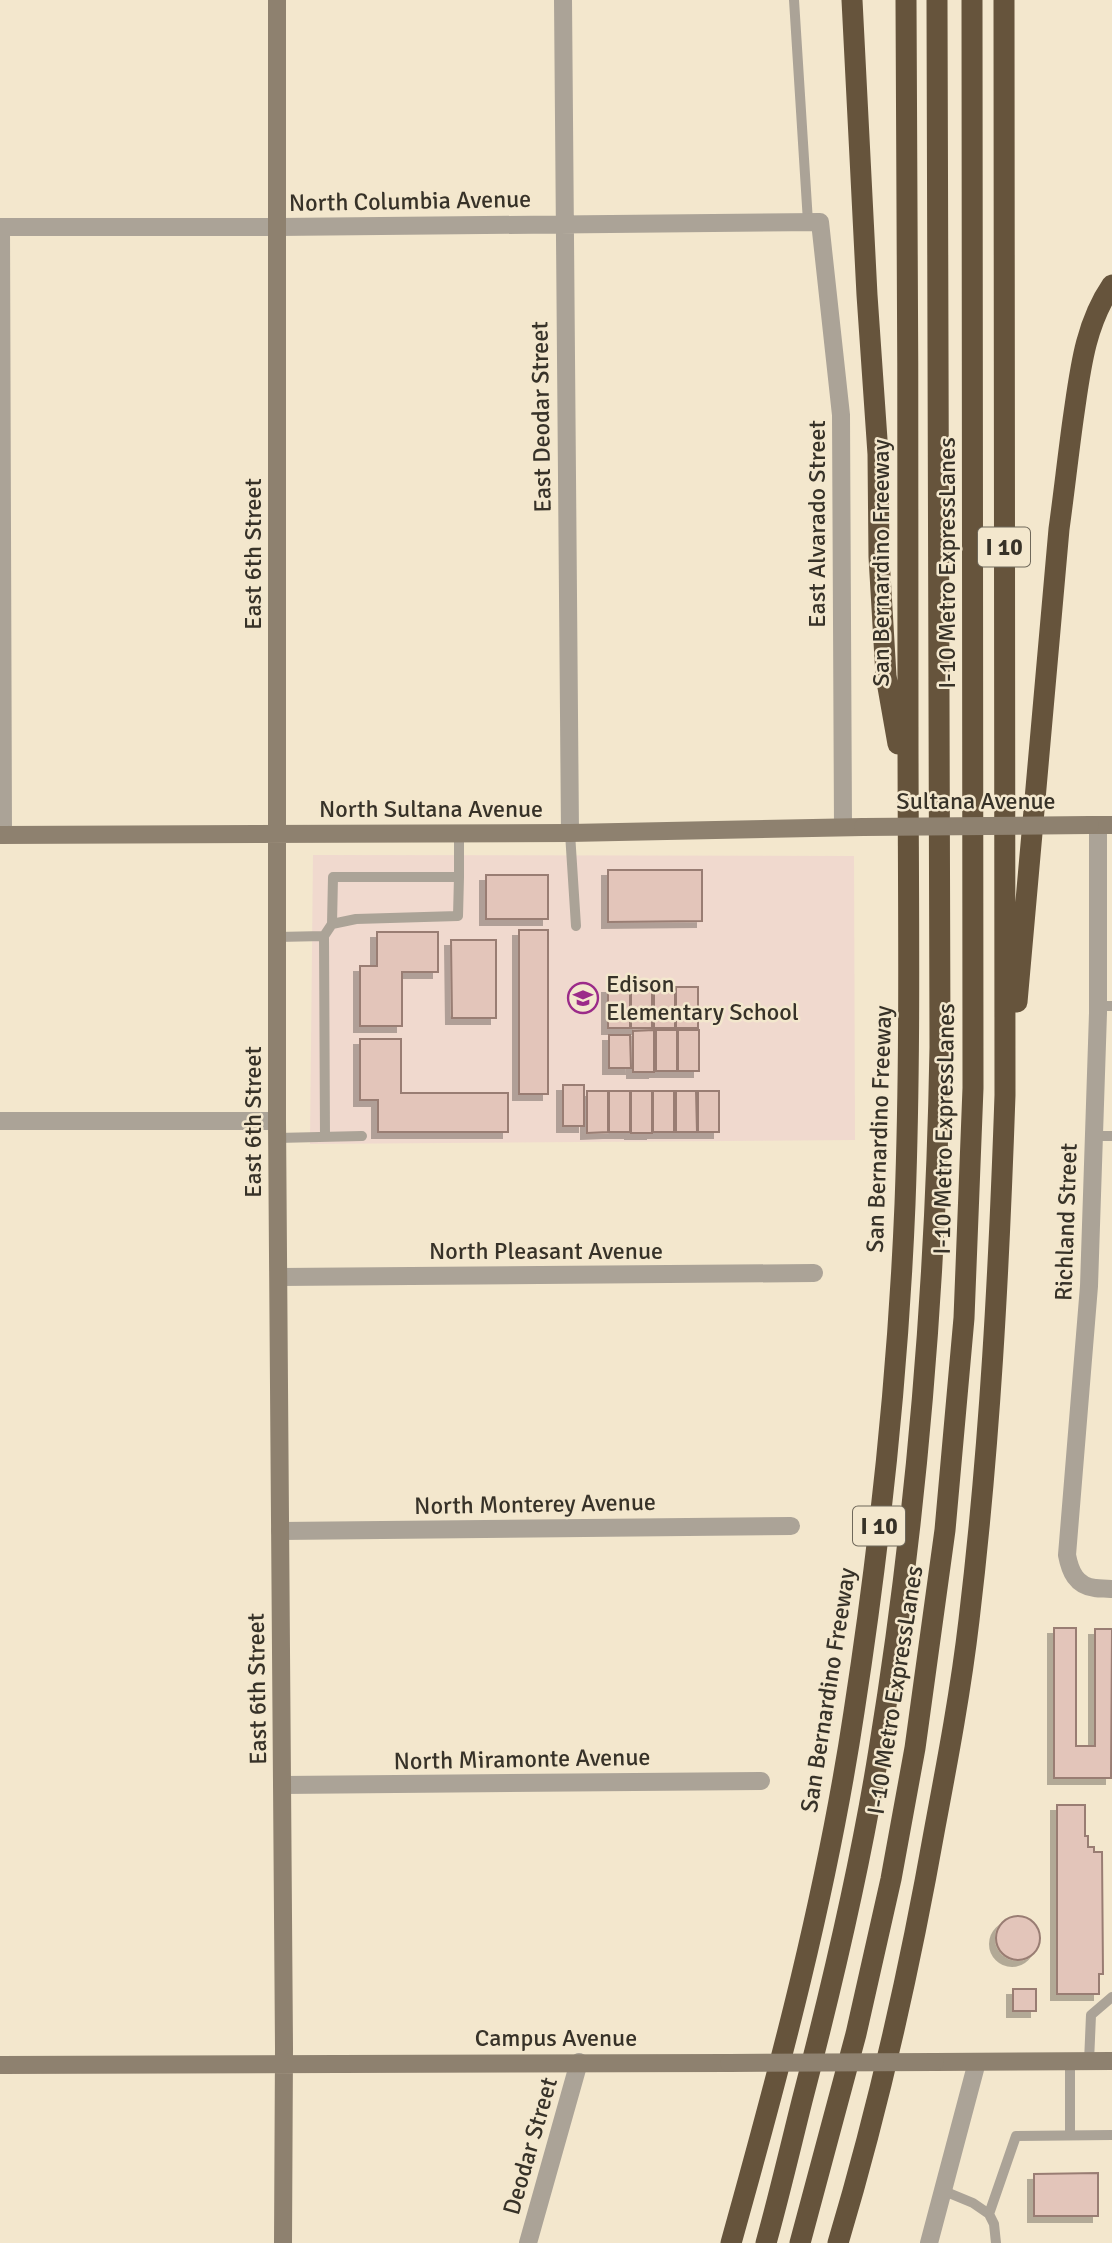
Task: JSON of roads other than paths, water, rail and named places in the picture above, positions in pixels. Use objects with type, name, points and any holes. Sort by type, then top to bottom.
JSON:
[{"type":"highway","points":[[852,0],[878,454],[879,557],[886,676],[908,794]]},
{"type":"highway","name":"San Bernardino Freeway","points":[[731,2243],[788,2036],[826,1865],[854,1716],[878,1534],[894,1374],[905,1209],[909,1030],[906,0]]},
{"type":"highway","name":"I-10 Metro ExpressLanes","points":[[765,2243],[828,2001],[879,1752],[911,1517],[930,1304],[938,1176],[940,1047],[937,0]]},
{"type":"highway","name":"I-10 Metro ExpressLanes","points":[[800,2243],[856,2034],[891,1879],[915,1748],[945,1530],[964,1318],[973,1088],[972,0]]},
{"type":"highway","name":"I 10","points":[[838,2243],[870,2133],[923,1897],[958,1697],[977,1549],[989,1417],[1006,1095],[1004,0]]},
{"type":"highway","points":[[1006,1095],[1019,984],[1059,529],[1084,350],[1098,311],[1112,285]]},
{"type":"main road","name":"East 6th Street","points":[[277,0],[277,1130],[283,2243]]},
{"type":"main road","name":"Sultana Avenue","points":[[863,827],[1100,825]]},
{"type":"main road","name":"North Sultana Avenue","points":[[2,835],[570,833],[863,827]]},
{"type":"main road","name":"Campus Avenue","points":[[0,2065],[1112,2062]]},
{"type":"street","name":"East Deodar Street","points":[[563,0],[570,833]]},
{"type":"street","name":"North Columbia Avenue","points":[[1,227],[278,228],[814,222]]},
{"type":"street","name":"East Alvarado Street","points":[[814,222],[841,415],[843,827]]},
{"type":"street","points":[[1,227],[2,835]]},
{"type":"street","name":"Richland Street","points":[[1100,825],[1105,1006],[1103,1136],[1067,1555],[1069,1567],[1083,1585],[1112,1589]]},
{"type":"street","points":[[0,1121],[277,1130]]},
{"type":"street","name":"North Pleasant Avenue","points":[[279,1277],[814,1273]]},
{"type":"street","name":"North Monterey Avenue","points":[[279,1531],[791,1526]]},
{"type":"street","name":"North Miramonte Avenue","points":[[282,1786],[761,1781]]},
{"type":"street","name":"Deodar Street","points":[[528,2243],[579,2062]]},
{"type":"street","points":[[929,2243],[977,2062]]},
{"type":"lane","points":[[793,0],[814,222]]},
{"type":"lane","points":[[570,833],[576,926]]},
{"type":"lane","points":[[332,924],[356,919],[458,916],[459,834]]},
{"type":"lane","points":[[325,1137],[324,936],[332,924],[332,877],[459,877]]},
{"type":"lane","points":[[277,937],[324,936]]},
{"type":"lane","points":[[277,1130],[325,1137],[362,1136]]},
{"type":"lane","points":[[1089,2062],[1091,2015],[1112,1997]]},
{"type":"lane","points":[[1070,2062],[1070,2135]]},
{"type":"lane","points":[[989,2214],[1016,2136],[1112,2135]]},
{"type":"lane","points":[[944,2191],[973,2203],[989,2214],[994,2224],[996,2243]]},
{"type":"place","name":"Edison Elementary School","points":[[583,998]]}]
